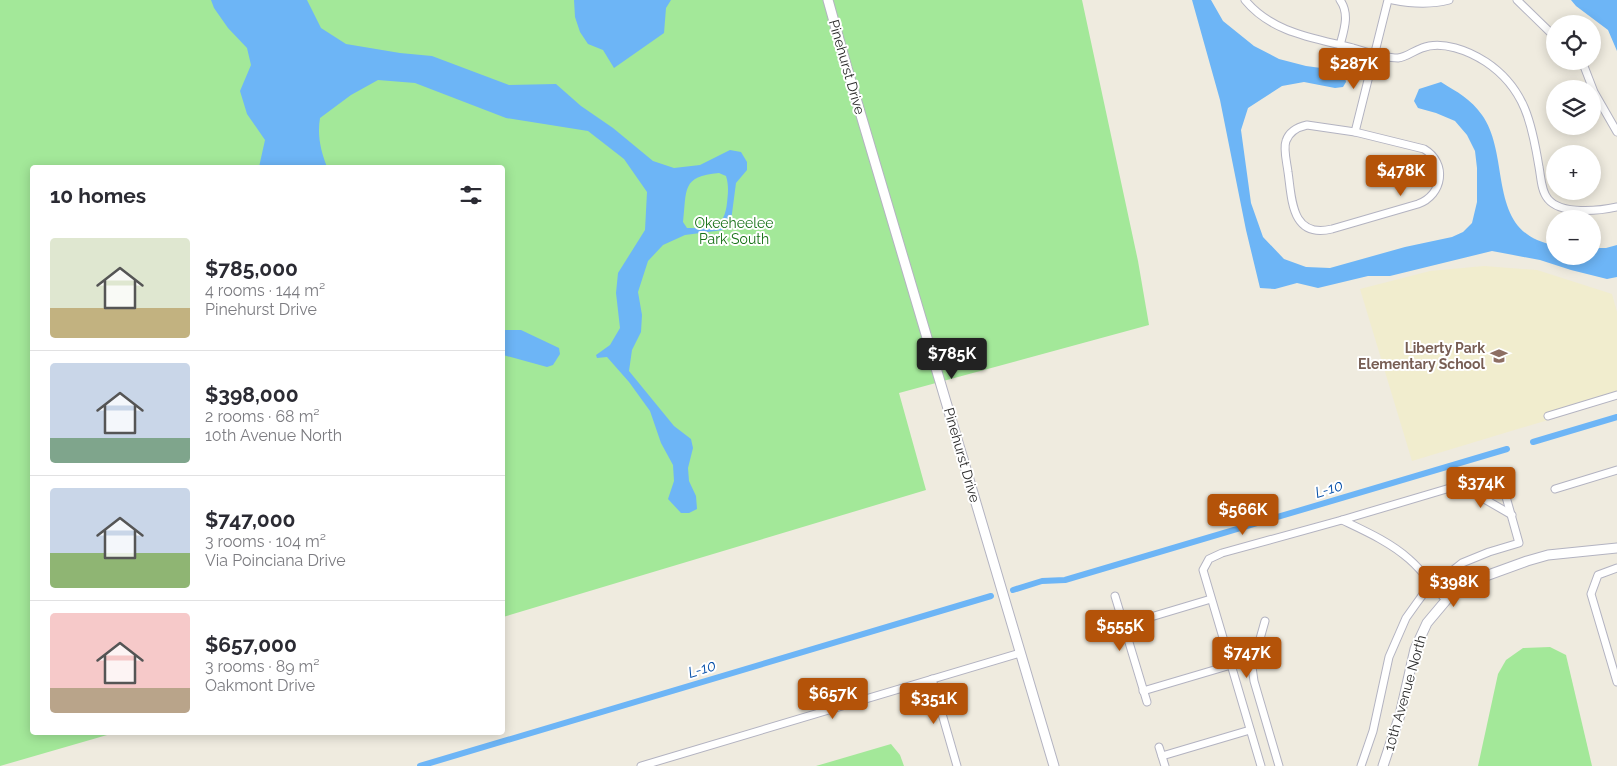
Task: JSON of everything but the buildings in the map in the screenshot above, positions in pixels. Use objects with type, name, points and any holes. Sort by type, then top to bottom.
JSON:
[{"type":"street","name":"Pinehurst Drive","points":[[828,0],[849,77],[1054,766]]},
{"type":"street","points":[[1245,0],[1256,12],[1274,25],[1299,35],[1393,58],[1403,57],[1424,47],[1438,45],[1464,51],[1486,63],[1507,81],[1516,92],[1527,112],[1534,135],[1543,188],[1549,200],[1556,206],[1566,209],[1596,210],[1617,207]]},
{"type":"street","points":[[1340,0],[1345,9],[1346,18],[1340,45]]},
{"type":"street","points":[[1355,132],[1388,0]]},
{"type":"street","points":[[1393,0],[1418,4],[1437,4],[1449,0]]},
{"type":"street","points":[[1517,0],[1546,28]]},
{"type":"street","points":[[1585,70],[1594,92],[1617,132]]},
{"type":"street","points":[[1307,125],[1355,132],[1413,145],[1428,151],[1434,158],[1439,171],[1435,192],[1427,201],[1332,229],[1323,230],[1307,226],[1300,221],[1293,210],[1286,141],[1294,130],[1307,125]]},
{"type":"street","points":[[1548,416],[1617,395]]},
{"type":"street","points":[[1555,489],[1617,470]]},
{"type":"street","points":[[1261,766],[1203,570],[1209,559],[1222,553],[1460,485],[1501,479],[1519,543],[1462,563],[1424,593],[1406,618],[1389,658],[1373,731],[1360,766]]},
{"type":"street","points":[[1460,485],[1512,515]]},
{"type":"street","points":[[1342,520],[1373,534],[1409,559],[1446,600]]},
{"type":"street","name":"10th Avenue North","points":[[1383,766],[1400,715],[1415,650],[1427,623],[1446,600],[1472,581],[1527,561],[1548,555],[1617,548]]},
{"type":"street","points":[[1617,568],[1598,575],[1591,594],[1617,682]]},
{"type":"street","points":[[1115,596],[1147,702]]},
{"type":"street","points":[[1124,625],[1211,599]]},
{"type":"street","points":[[1265,621],[1252,667],[1254,681],[1279,766]]},
{"type":"street","points":[[641,766],[1020,653]]},
{"type":"street","points":[[1143,690],[1231,664],[1254,660]]},
{"type":"street","points":[[932,679],[957,766]]},
{"type":"street","points":[[1162,756],[1250,730]]},
{"type":"street","points":[[1159,747],[1165,766]]},
{"type":"shaded area","name":"Liberty Park Elementary School","points":[[1484,266],[1537,270],[1612,294],[1617,312],[1617,399],[1412,461],[1360,289],[1430,271]]},
{"type":"green space","name":"Okeeheelee Park South","points":[[0,0],[1082,0],[1138,261],[1149,325],[899,393],[926,490],[505,616],[505,165],[30,165],[30,735],[107,735],[0,766]]},
{"type":"green space","points":[[1550,647],[1566,655],[1592,766],[1478,766],[1498,674],[1506,660],[1523,648]]},
{"type":"green space","points":[[891,744],[900,755],[904,766],[816,766]]},
{"type":"water","points":[[211,0],[307,0],[321,28],[346,44],[432,56],[509,85],[556,84],[581,106],[613,128],[653,161],[674,168],[700,165],[730,150],[741,152],[747,162],[747,170],[736,183],[731,221],[723,230],[685,235],[663,245],[648,261],[638,292],[642,315],[641,332],[632,350],[629,371],[674,426],[691,439],[693,448],[688,468],[689,481],[696,496],[697,509],[689,513],[681,513],[668,499],[674,481],[673,465],[661,443],[650,411],[629,382],[607,357],[597,358],[596,355],[610,345],[620,328],[616,293],[618,273],[645,230],[647,192],[624,159],[588,131],[506,118],[415,83],[378,80],[351,95],[320,118],[320,143],[326,165],[259,165],[265,140],[247,114],[240,91],[251,65],[247,48],[228,28],[214,8]],"holes":[[[719,173],[726,176],[728,186],[725,212],[719,223],[715,226],[703,228],[687,228],[683,222],[685,201],[688,187],[692,181],[698,177]]]},
{"type":"water","points":[[574,0],[671,0],[666,8],[664,33],[614,68],[603,50],[588,44],[580,32],[575,17]]},
{"type":"water","points":[[1192,0],[1211,0],[1223,21],[1254,46],[1279,59],[1306,66],[1336,70],[1344,74],[1346,82],[1343,87],[1335,88],[1304,82],[1282,86],[1248,108],[1241,130],[1251,203],[1263,237],[1284,259],[1306,267],[1330,268],[1405,247],[1452,237],[1463,232],[1472,223],[1477,202],[1475,151],[1467,135],[1455,121],[1418,108],[1414,101],[1419,89],[1441,82],[1468,100],[1482,115],[1491,132],[1509,210],[1518,226],[1533,238],[1546,242],[1546,262],[1492,251],[1390,276],[1368,276],[1318,288],[1297,283],[1275,289],[1260,288],[1246,230],[1220,100]]},
{"type":"water","points":[[1571,0],[1617,0],[1617,51],[1608,30],[1601,25],[1601,15],[1588,15]]},
{"type":"water","points":[[1617,245],[1617,277],[1607,279],[1556,265],[1601,265],[1601,248]]},
{"type":"water","points":[[505,330],[521,330],[559,348],[560,354],[553,365],[547,367],[505,356]]},
{"type":"waterway","name":"L-10","points":[[1533,442],[1617,417]]},
{"type":"waterway","name":"L-10","points":[[1013,590],[1042,581],[1065,580],[1507,449]]},
{"type":"waterway","name":"L-10","points":[[420,766],[991,596]]},
{"type":"place","name":"Liberty Park Elementary School","points":[[1499,356]]}]
